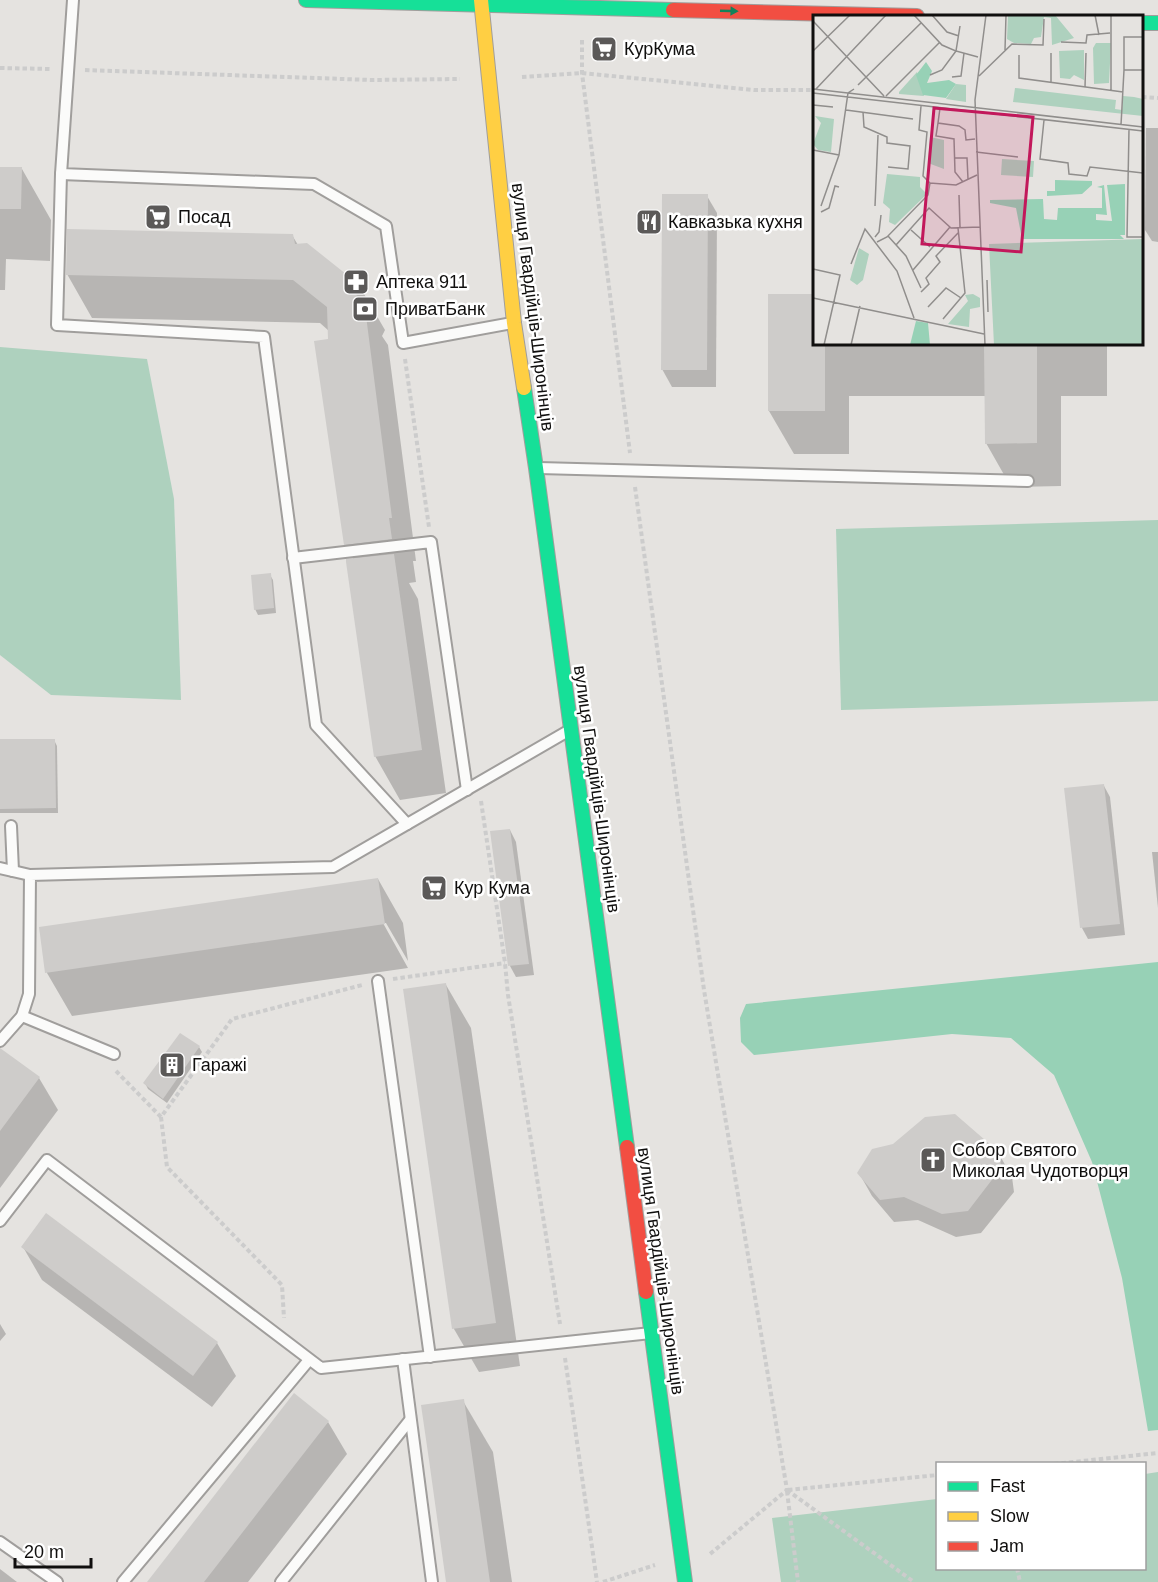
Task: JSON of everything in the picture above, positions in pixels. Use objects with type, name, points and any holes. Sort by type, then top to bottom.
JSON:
[{"type":"main road","points":[[306,0],[481,2],[886,15]]},
{"type":"main road","name":"вулиця Гвардійців-Широнінців","points":[[481,2],[514,323],[536,468],[685,1582]]},
{"type":"lane","points":[[73,0],[61,174],[57,326],[264,337],[316,725],[407,824]]},
{"type":"lane","points":[[61,174],[314,184],[386,226],[403,343],[514,323]]},
{"type":"lane","points":[[536,468],[1028,481]]},
{"type":"lane","points":[[293,558],[431,542],[467,790]]},
{"type":"lane","points":[[0,868],[30,875],[333,867],[571,730]]},
{"type":"lane","points":[[11,826],[12,871]]},
{"type":"lane","points":[[0,1041],[22,1016],[29,994],[30,875]]},
{"type":"lane","points":[[378,981],[430,1357]]},
{"type":"lane","points":[[22,1016],[114,1054]]},
{"type":"lane","points":[[0,1221],[47,1160],[321,1368],[651,1333]]},
{"type":"lane","points":[[403,1359],[432,1582]]},
{"type":"lane","points":[[123,1582],[309,1360]]},
{"type":"lane","points":[[280,1582],[410,1420]]},
{"type":"lane","points":[[0,1542],[57,1582]]},
{"type":"path","points":[[582,40],[582,73],[633,470],[704,990],[787,1490],[798,1582]]},
{"type":"path","points":[[0,68],[372,80],[460,79]]},
{"type":"path","points":[[522,77],[582,73],[754,90],[813,90]]},
{"type":"path","points":[[1143,97],[1158,98]]},
{"type":"path","points":[[403,343],[431,542]]},
{"type":"path","points":[[478,782],[597,1582]]},
{"type":"path","points":[[161,1117],[232,1018]]},
{"type":"path","points":[[93,1045],[161,1117],[168,1167],[282,1285],[286,1342]]},
{"type":"path","points":[[1073,1462],[1158,1453]]},
{"type":"path","points":[[704,1559],[787,1490],[936,1475]]},
{"type":"path","points":[[787,1490],[914,1582]]},
{"type":"path","points":[[603,1582],[664,1563]]},
{"type":"green space","points":[[0,347],[147,359],[174,499],[181,700],[51,695],[0,655]]},
{"type":"green space","points":[[1158,520],[1158,701],[841,710],[836,529]]},
{"type":"green space","points":[[1158,962],[1158,1430],[1148,1431],[1122,1278],[1092,1162],[1054,1075],[1011,1038],[952,1034],[754,1055],[741,1042],[740,1018],[746,1004]]},
{"type":"green space","points":[[1158,1472],[1158,1582],[781,1582],[772,1518],[936,1499],[936,1570],[1146,1570],[1146,1474]]},
{"type":"building","points":[[0,167],[22,167],[21,209],[0,209]]},
{"type":"building","points":[[662,194],[708,194],[707,370],[661,370]]},
{"type":"building","points":[[67,229],[293,234],[295,244],[307,243],[361,286],[356,295],[364,300],[392,518],[389,518],[392,539],[344,545],[314,341],[328,339],[327,307],[293,280],[66,275]]},
{"type":"building","points":[[768,294],[813,294],[813,345],[825,345],[825,411],[768,411]]},
{"type":"building","points":[[984,345],[1037,345],[1037,443],[985,444]]},
{"type":"building","points":[[394,554],[422,750],[374,757],[346,559]]},
{"type":"building","points":[[271,573],[274,608],[254,610],[251,575]]},
{"type":"building","points":[[0,739],[55,739],[56,808],[0,809]]},
{"type":"building","points":[[1104,784],[1120,924],[1080,928],[1064,788]]},
{"type":"building","points":[[510,829],[529,964],[508,966],[490,831]]},
{"type":"building","points":[[378,878],[385,924],[45,973],[39,927]]},
{"type":"building","points":[[446,983],[496,1323],[452,1329],[403,989]]},
{"type":"building","name":"Гаражі","points":[[180,1033],[200,1046],[163,1099],[143,1083]]},
{"type":"building","points":[[0,1048],[40,1077],[0,1131]]},
{"type":"building","name":"Собор Святого Миколая Чудотворця","points":[[955,1114],[1000,1153],[1001,1168],[968,1211],[942,1214],[904,1197],[880,1200],[857,1173],[872,1149],[893,1144],[925,1117]]},
{"type":"building","points":[[46,1213],[218,1342],[193,1376],[21,1247]]},
{"type":"building","points":[[294,1393],[329,1421],[204,1582],[147,1582]]},
{"type":"building","points":[[464,1399],[490,1582],[446,1582],[421,1405]]},
{"type":"traffic: fast","points":[[306,0],[673,10]]},
{"type":"traffic: fast","points":[[1143,23],[1158,23]]},
{"type":"traffic: fast","points":[[524,388],[627,1147]]},
{"type":"traffic: fast","points":[[646,1292],[685,1582]]},
{"type":"traffic: slow","points":[[481,0],[514,323],[524,388]]},
{"type":"traffic: jam","points":[[673,10],[876,15]]},
{"type":"traffic: jam","points":[[627,1147],[646,1292]]},
{"type":"place","name":"КурКума","points":[[604,49]]},
{"type":"place","name":"Посад","points":[[158,217]]},
{"type":"place","name":"Кавказька кухня","points":[[649,222]]},
{"type":"place","name":"Аптека 911","points":[[356,282]]},
{"type":"place","name":"ПриватБанк","points":[[365,309]]},
{"type":"place","name":"Кур Кума","points":[[434,888]]},
{"type":"place","name":"Гаражі","points":[[172,1065]]},
{"type":"place","name":"Собор Святого Миколая Чудотворця","points":[[933,1160]]}]
